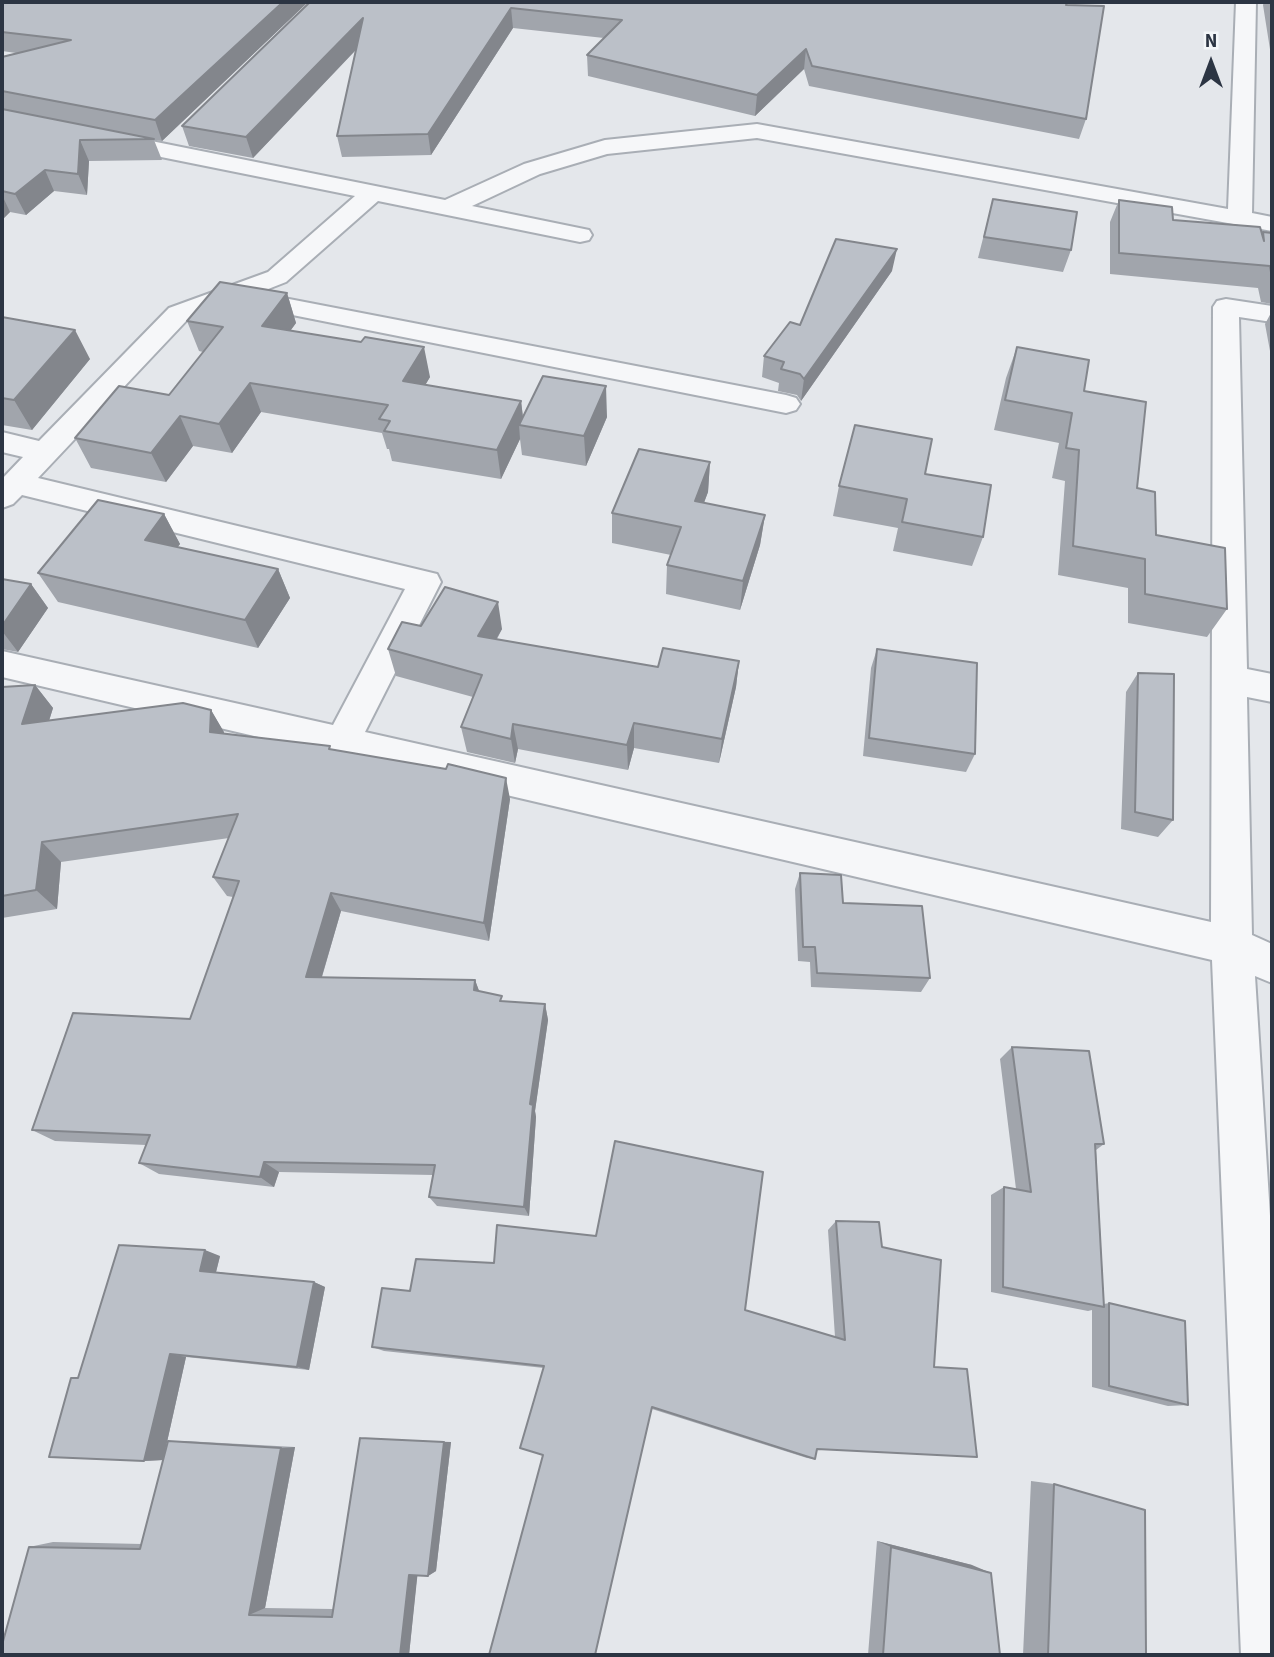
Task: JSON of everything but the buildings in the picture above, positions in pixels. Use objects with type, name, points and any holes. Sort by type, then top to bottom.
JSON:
[{"type":"street","points":[[1240,218],[1246,2]]},
{"type":"street","points":[[2,118],[580,235]]},
{"type":"street","points":[[448,208],[532,169],[605,147],[757,131],[1272,224]]},
{"type":"street","points":[[167,152],[186,134]]},
{"type":"street","points":[[8,490],[178,314],[277,276],[374,192]]},
{"type":"street","points":[[228,295],[786,404]]},
{"type":"street","points":[[1269,1655],[1232,946],[1226,307],[1272,314]]},
{"type":"street","points":[[2,442],[46,452]]},
{"type":"street","points":[[8,490],[425,582],[342,743]]},
{"type":"street","points":[[2,664],[1232,946],[1272,964]]},
{"type":"street","points":[[1229,679],[1272,688]]}]
